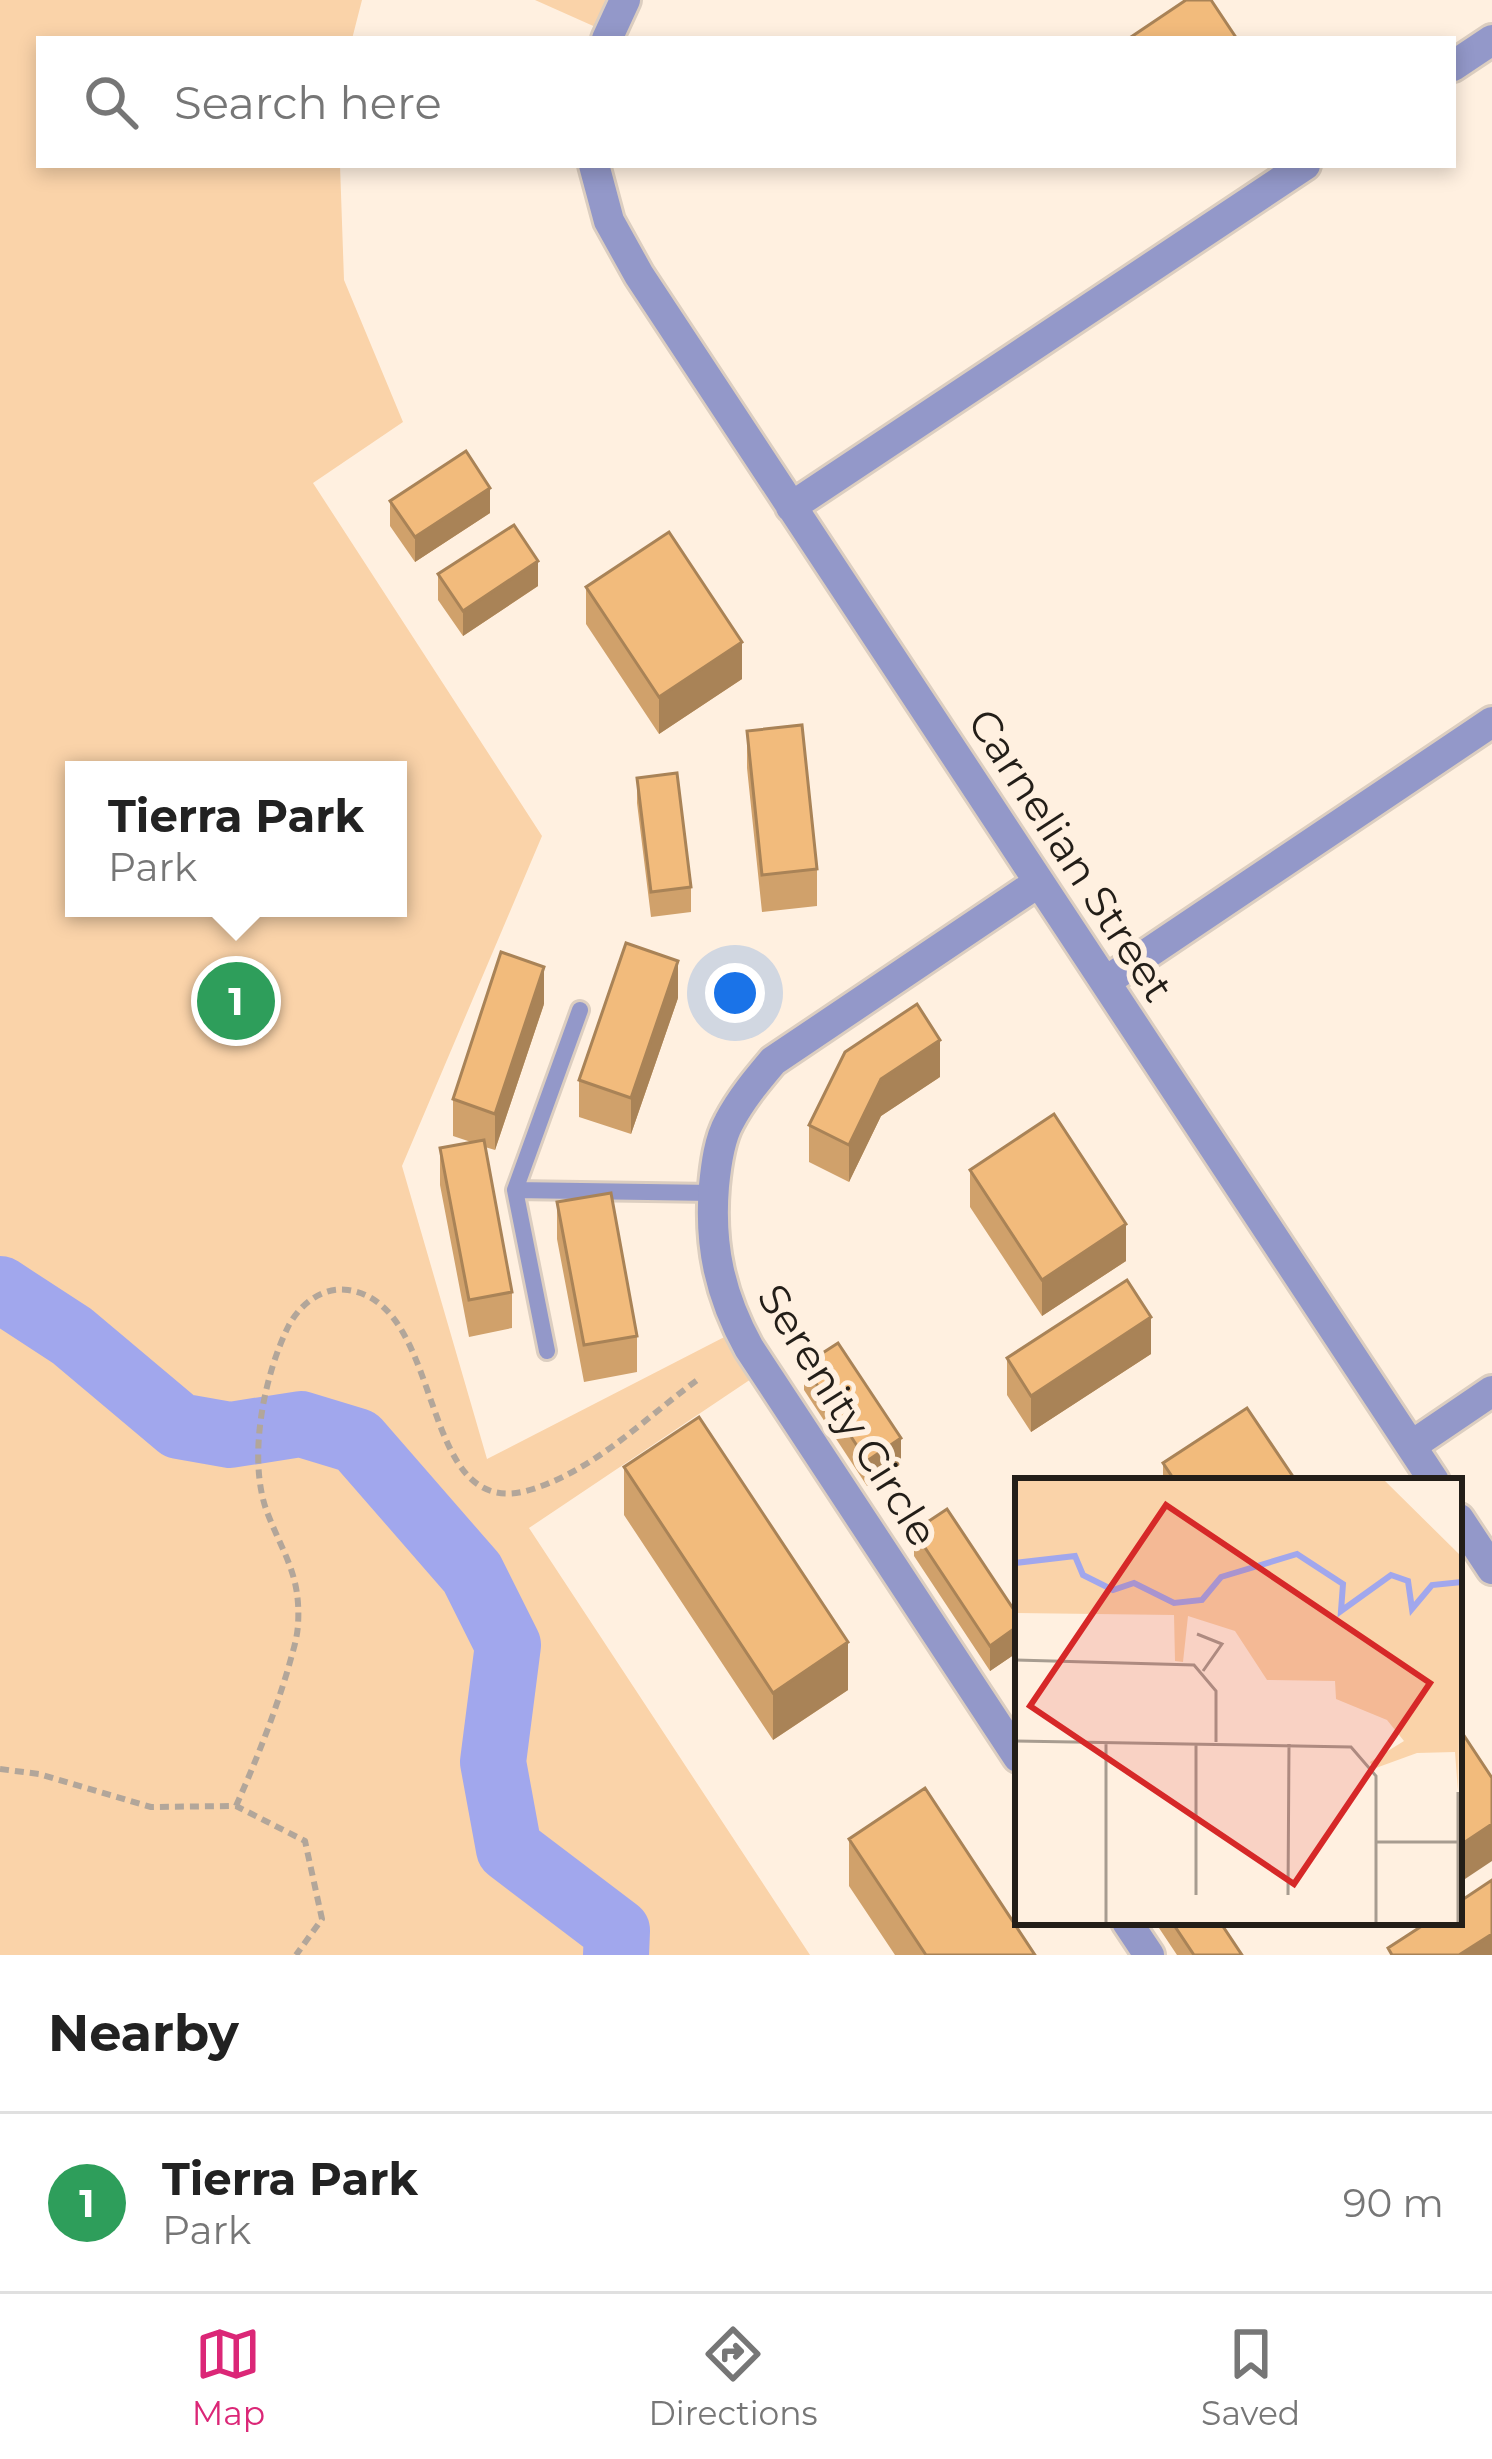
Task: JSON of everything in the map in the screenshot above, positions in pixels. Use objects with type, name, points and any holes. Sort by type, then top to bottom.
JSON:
[{"type":"street","points":[[608,36],[625,0]]},
{"type":"street","points":[[1456,64],[1492,40]]},
{"type":"street","name":"Carnelian Street","points":[[595,168],[609,221],[639,275],[1432,1478]]},
{"type":"street","points":[[791,507],[1300,168]]},
{"type":"street","points":[[1105,982],[1492,722]]},
{"type":"street","name":"Serenity Circle","points":[[1015,1751],[738,1330],[714,1259],[713,1193],[727,1126],[773,1060],[1039,882]]},
{"type":"street","points":[[1411,1445],[1492,1391]]},
{"type":"street","points":[[1462,1524],[1492,1569]]},
{"type":"street","points":[[1129,1925],[1149,1955]]},
{"type":"lane","points":[[547,1351],[514,1190],[580,1010]]},
{"type":"lane","points":[[514,1190],[713,1193]]},
{"type":"path","points":[[236,1806],[280,1697],[298,1633],[295,1574],[265,1507],[259,1458],[265,1391],[293,1317],[310,1298],[347,1289],[384,1307],[410,1342],[454,1458],[483,1489],[500,1494],[532,1490],[571,1472],[621,1442],[700,1378]]},
{"type":"path","points":[[0,1769],[39,1774],[151,1807],[236,1806],[305,1841],[322,1919],[296,1955]]},
{"type":"shaded area","points":[[0,0],[362,0],[353,36],[36,36],[36,168],[340,168],[344,280],[403,422],[313,483],[542,836],[402,1166],[487,1459],[738,1330],[763,1371],[529,1528],[810,1955],[0,1955]]},
{"type":"shaded area","points":[[535,0],[625,0],[609,33]]},
{"type":"building","points":[[1186,0],[1211,0],[1235,36],[1132,36]]},
{"type":"building","points":[[466,451],[490,488],[415,537],[390,501]]},
{"type":"building","points":[[514,525],[538,561],[463,611],[438,574]]},
{"type":"building","points":[[669,532],[742,642],[659,697],[586,587]]},
{"type":"building","points":[[802,725],[817,869],[762,875],[747,731]]},
{"type":"building","points":[[677,773],[691,887],[651,892],[637,778]]},
{"type":"building","points":[[626,943],[678,961],[631,1098],[579,1080]]},
{"type":"building","points":[[501,952],[544,967],[495,1114],[453,1099]]},
{"type":"building","points":[[917,1004],[940,1040],[881,1079],[849,1145],[809,1125],[845,1052]]},
{"type":"building","points":[[1054,1114],[1126,1224],[1042,1280],[970,1170]]},
{"type":"building","points":[[484,1140],[512,1292],[469,1300],[440,1148]]},
{"type":"building","points":[[611,1193],[637,1336],[584,1345],[557,1202]]},
{"type":"building","points":[[1127,1280],[1151,1317],[1031,1396],[1007,1358]]},
{"type":"building","points":[[838,1343],[901,1438],[867,1461],[804,1365]]},
{"type":"building","points":[[1247,1408],[1294,1478],[1173,1478],[1163,1463]]},
{"type":"building","points":[[699,1417],[848,1642],[773,1693],[624,1467]]},
{"type":"building","points":[[947,1509],[1015,1611],[1015,1628],[990,1646],[914,1531]]},
{"type":"building","points":[[1462,1733],[1492,1778],[1492,1824],[1462,1844]]},
{"type":"building","points":[[925,1788],[1035,1955],[926,1955],[849,1839]]},
{"type":"building","points":[[1492,1880],[1492,1934],[1459,1955],[1392,1955],[1388,1948],[1423,1925],[1462,1925],[1462,1900]]},
{"type":"building","points":[[1174,1925],[1222,1925],[1242,1955],[1194,1955]]},
{"type":"waterway","points":[[0,1289],[72,1336],[179,1426],[230,1435],[301,1424],[357,1441],[472,1573],[508,1645],[493,1762],[509,1849],[617,1931],[616,1955]]},
{"type":"place","name":"Tierra Park","points":[[236,1001]]}]
